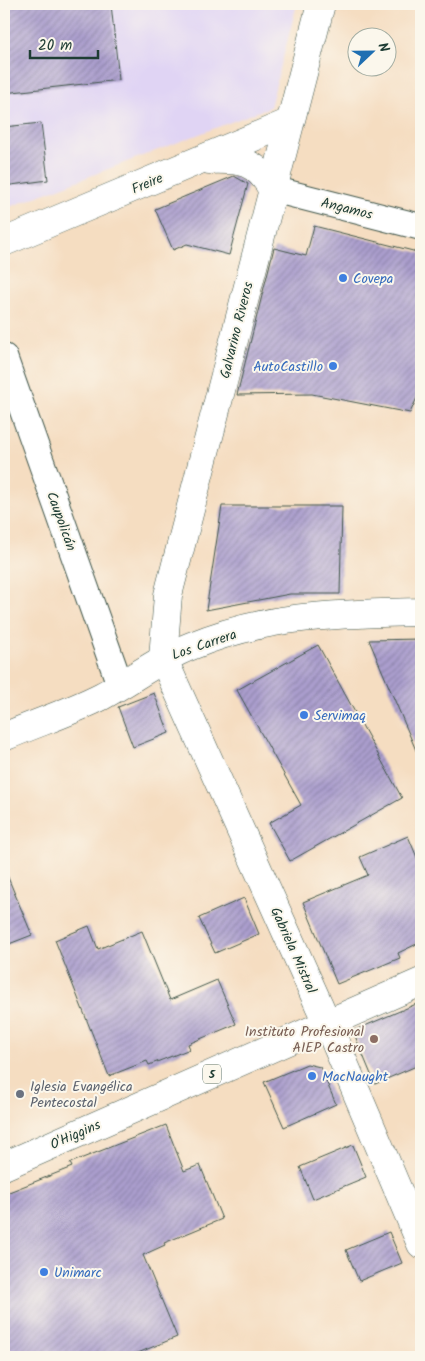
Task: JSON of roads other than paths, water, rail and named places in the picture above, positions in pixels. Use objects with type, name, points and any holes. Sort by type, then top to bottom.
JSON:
[{"type":"main road","name":"Galvarino Riveros","points":[[163,658],[168,595],[321,4]]},
{"type":"main road","name":"Freire","points":[[4,242],[290,122]]},
{"type":"main road","points":[[203,160],[230,159],[246,162],[256,167],[265,176],[272,189]]},
{"type":"main road","name":"Los Carrera","points":[[4,737],[101,696],[163,658],[192,645],[271,622],[318,615],[421,612]]},
{"type":"main road","name":"Gabriela Mistral","points":[[163,658],[327,1024],[421,1244]]},
{"type":"main road","name":"O'Higgins","points":[[4,1166],[421,982]]},
{"type":"street","name":"Angamos","points":[[272,189],[421,227]]},
{"type":"street","name":"Caupolicán","points":[[4,357],[120,685]]},
{"type":"place","name":"Covepa","points":[[343,278]]},
{"type":"place","name":"AutoCastillo","points":[[333,366]]},
{"type":"place","name":"Servimaq","points":[[304,715]]},
{"type":"place","name":"Instituto Profesional AIEP Castro","points":[[374,1039]]},
{"type":"place","name":"MacNaught","points":[[312,1076]]},
{"type":"place","name":"Iglesia Evangélica Pentecostal","points":[[20,1094]]},
{"type":"place","name":"Unimarc","points":[[44,1272]]}]
